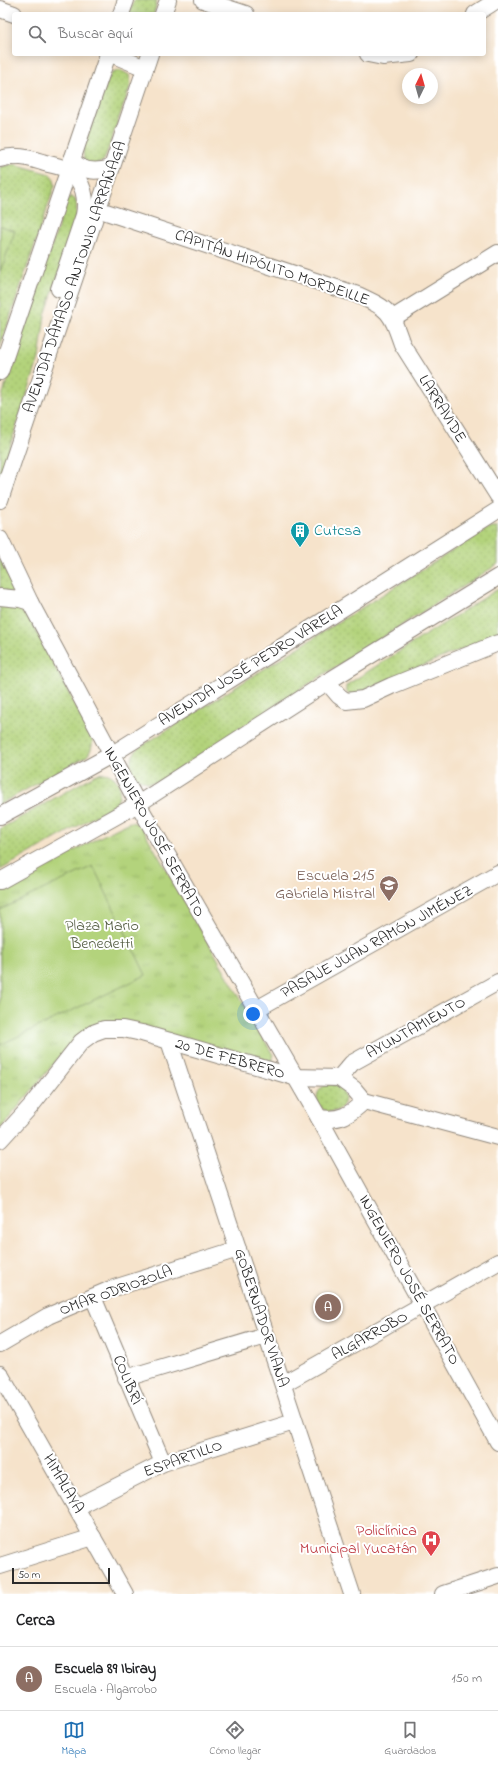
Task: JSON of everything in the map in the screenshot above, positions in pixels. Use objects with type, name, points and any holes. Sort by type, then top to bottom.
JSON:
[{"type":"street","points":[[122,12],[126,0]]},
{"type":"street","points":[[164,12],[168,0]]},
{"type":"street","points":[[203,0],[240,12]]},
{"type":"street","points":[[478,12],[497,0]]},
{"type":"street","points":[[0,9],[12,13]]},
{"type":"street","points":[[0,372],[107,56]]},
{"type":"street","points":[[121,56],[147,61]]},
{"type":"street","points":[[378,56],[392,56]]},
{"type":"street","name":"AVENIDA DÁMASO ANTONIO LARRAÑAGA","points":[[0,500],[147,61]]},
{"type":"street","points":[[0,159],[15,156],[34,160],[70,164],[94,171],[112,168]]},
{"type":"street","points":[[59,324],[54,304],[84,215],[86,202],[84,193],[70,164]]},
{"type":"street","name":"CAPITÁN HIPÓLITO MORDEILLE","points":[[98,209],[358,295],[382,307],[389,312],[393,318]]},
{"type":"street","points":[[393,318],[498,253]]},
{"type":"street","name":"LARRAVIDE","points":[[393,318],[402,344],[498,496]]},
{"type":"street","name":"AVENIDA JOSÉ PEDRO VARELA","points":[[0,816],[111,755],[498,510]]},
{"type":"street","name":"INGENIERO JOSÉ SERRATO","points":[[0,539],[30,602],[138,804],[255,1010],[319,1118],[498,1442]]},
{"type":"street","points":[[0,881],[138,804],[328,682],[498,577]]},
{"type":"street","points":[[0,598],[20,599],[30,602]]},
{"type":"street","points":[[328,682],[339,696],[346,701],[363,699],[391,686],[498,643]]},
{"type":"street","name":"PASAJE JUAN RAMÓN JIMÉNEZ","points":[[255,1010],[498,873]]},
{"type":"street","name":"AYUNTAMIENTO","points":[[339,1078],[352,1063],[498,982]]},
{"type":"street","name":"20 DE FEBRERO","points":[[0,1140],[31,1106],[81,1042],[93,1033],[104,1029],[123,1029],[294,1077],[339,1078]]},
{"type":"street","name":"GOBERNADOR VIANA","points":[[169,1041],[352,1594]]},
{"type":"street","points":[[339,1078],[354,1089],[364,1101],[498,1137]]},
{"type":"street","points":[[319,1118],[329,1119],[341,1117],[352,1112],[364,1101]]},
{"type":"street","name":"OMAR ODRIOZOLA","points":[[0,1344],[48,1316],[111,1289],[238,1249]]},
{"type":"street","name":"ALGARROBO","points":[[283,1384],[423,1306],[498,1262]]},
{"type":"street","name":"COLIBRÍ","points":[[93,1297],[163,1463]]},
{"type":"street","points":[[126,1378],[266,1336]]},
{"type":"street","name":"HIMALAYA","points":[[0,1374],[125,1594]]},
{"type":"street","name":"ESPARTILLO","points":[[76,1507],[163,1463],[294,1422]]},
{"type":"street","points":[[0,1566],[93,1537]]},
{"type":"street","points":[[442,1594],[498,1576]]},
{"type":"green space","points":[[134,0],[157,0],[154,12],[130,12]]},
{"type":"green space","points":[[117,71],[122,71],[129,75],[131,84],[104,160],[99,164],[92,164],[84,161],[83,148],[108,79],[111,74]]},
{"type":"green space","points":[[14,164],[50,174],[54,179],[55,185],[0,347],[0,167]]},
{"type":"green space","points":[[70,196],[76,200],[77,218],[45,315],[39,358],[0,476],[0,409],[3,393],[67,200]]},
{"type":"green space","points":[[0,226],[15,231],[0,272]]},
{"type":"green space","points":[[498,528],[498,564],[280,702],[160,781],[149,783],[136,778],[130,766],[133,755],[137,749],[487,529]]},
{"type":"green space","points":[[0,558],[2,560],[17,593],[0,593]]},
{"type":"green space","points":[[498,589],[498,634],[355,694],[351,695],[346,691],[346,686],[348,684]]},
{"type":"green space","points":[[0,605],[17,608],[30,620],[92,737],[92,742],[91,749],[87,756],[0,804]]},
{"type":"green space","points":[[104,773],[114,777],[119,785],[120,790],[118,800],[115,805],[0,870],[0,829],[97,774]]},
{"type":"green space","name":"Plaza Mario Benedetti","points":[[130,822],[140,824],[273,1055],[273,1060],[270,1063],[120,1023],[68,1046],[0,1129],[0,892],[94,840]]},
{"type":"green space","points":[[93,866],[146,975],[0,1045],[0,910]]},
{"type":"green space","points":[[331,1084],[341,1088],[345,1098],[341,1108],[331,1112],[321,1108],[317,1098],[321,1088]]},
{"type":"place","name":"Cutcsa","points":[[300,548]]},
{"type":"place","name":"Escuela 215 Gabriela Mistral","points":[[389,902]]},
{"type":"place","name":"Escuela 89 Ibiray","points":[[328,1307]]},
{"type":"place","name":"Policlínica Municipal Yucatán","points":[[431,1557]]}]
